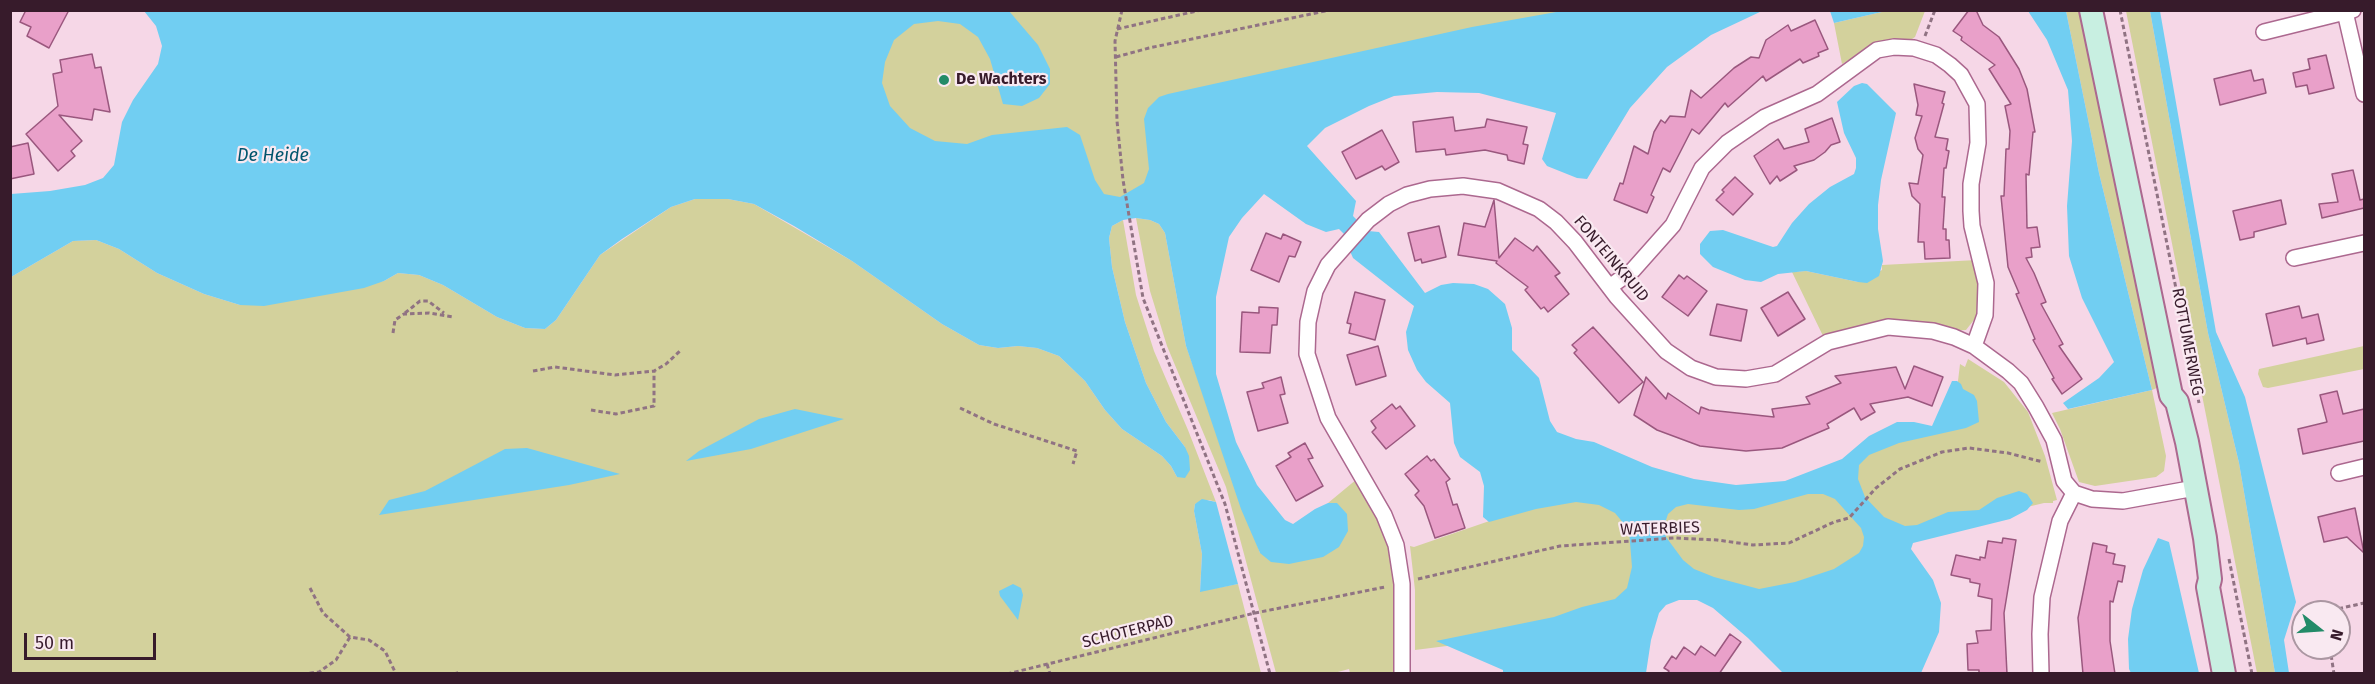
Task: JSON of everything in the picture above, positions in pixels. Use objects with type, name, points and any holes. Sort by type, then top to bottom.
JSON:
[{"type":"main road","name":"ROTTUMERWEG","points":[[2091,10],[2170,394],[2177,402],[2188,489],[2210,579],[2208,588],[2224,674]]},
{"type":"street","points":[[2264,32],[2349,11],[2364,94]]},
{"type":"street","points":[[1611,286],[1633,270],[1673,225],[1702,168],[1728,143],[1765,117],[1817,94],[1877,50],[1894,47],[1920,49],[1936,56],[1961,75],[1977,104],[1978,143],[1971,184],[1971,211],[1972,226],[1986,283],[1985,315],[1974,346]]},
{"type":"street","name":"FONTEINKRUID","points":[[1402,674],[1402,584],[1396,545],[1384,515],[1328,418],[1307,354],[1308,322],[1315,291],[1328,265],[1368,220],[1389,204],[1407,195],[1430,189],[1463,186],[1498,191],[1539,210],[1556,222],[1611,286],[1617,297],[1666,351],[1691,368],[1716,377],[1746,379],[1775,375],[1828,342],[1888,327],[1933,331],[1954,337],[1974,346],[2021,383],[2054,440],[2064,481],[2074,493]]},
{"type":"street","points":[[2294,258],[2364,243]]},
{"type":"street","points":[[2339,472],[2364,467]]},
{"type":"street","points":[[2041,674],[2042,597],[2060,521],[2074,493],[2092,499],[2123,501],[2188,489]]},
{"type":"path","points":[[1122,10],[1117,29],[1117,121],[1123,180],[1143,298],[1225,504],[1270,674]]},
{"type":"path","points":[[1117,29],[1201,10]]},
{"type":"path","points":[[1116,57],[1330,10]]},
{"type":"path","points":[[1920,49],[1935,10]]},
{"type":"path","name":"ROTTUMERWEG","points":[[2120,10],[2199,403]]},
{"type":"path","points":[[393,333],[395,321],[420,301],[428,301],[453,317]]},
{"type":"path","points":[[404,314],[445,314]]},
{"type":"path","points":[[533,371],[555,367],[615,375],[654,371],[680,351]]},
{"type":"path","points":[[591,410],[616,414],[654,406],[654,371]]},
{"type":"path","points":[[960,408],[994,424],[1077,451],[1073,464]]},
{"type":"path","name":"WATERBIES","points":[[1255,613],[1402,584],[1560,546],[1674,538],[1717,540],[1753,545],[1789,543],[1834,522],[1849,518],[1876,488],[1900,469],[1942,452],[1969,448],[2008,453],[2043,462]]},
{"type":"path","points":[[2229,558],[2252,674]]},
{"type":"path","points":[[310,588],[323,613],[350,637],[369,640],[386,651],[396,674]]},
{"type":"path","name":"SCHOTERPAD","points":[[1007,674],[1255,613]]},
{"type":"path","points":[[302,674],[319,672],[336,660],[350,637]]},
{"type":"path","points":[[1047,664],[1050,674]]},
{"type":"path","points":[[453,674],[460,672]]},
{"type":"shaded area","points":[[734,11],[1701,11],[1275,111],[1163,204],[978,212]]},
{"type":"shaded area","points":[[1886,11],[1925,11],[1915,37],[1909,41],[1882,41],[1842,64],[1834,23]]},
{"type":"shaded area","points":[[2066,11],[2081,11],[2159,387],[2152,390],[2099,173]]},
{"type":"shaded area","points":[[2126,11],[2150,11],[2208,333],[2239,463],[2275,673],[2257,673]]},
{"type":"shaded area","points":[[695,199],[728,199],[754,204],[852,261],[942,324],[979,345],[998,348],[1018,346],[1037,348],[1059,356],[1085,381],[1105,410],[1122,429],[1162,456],[1177,477],[1185,447],[1166,422],[1146,383],[1125,322],[1112,267],[1109,238],[1112,226],[1123,220],[1136,295],[1154,351],[1216,502],[1209,500],[1195,504],[1194,511],[1202,554],[1200,591],[1238,584],[1261,673],[11,674],[11,277],[73,241],[96,240],[119,249],[157,273],[204,294],[240,305],[384,281],[398,273],[419,275],[443,285],[497,317],[525,328],[545,329],[556,320],[600,255],[671,207]]},
{"type":"shaded area","points":[[1136,218],[1159,224],[1165,233],[1186,346],[1260,553],[1337,503],[1328,503],[1357,479],[1388,540],[1393,569],[1395,607],[1395,673],[1350,673],[1349,669],[1334,673],[1276,673],[1226,487],[1167,346],[1150,291]]},
{"type":"shaded area","points":[[1977,260],[1981,311],[1966,330],[1824,338],[1792,272],[1806,271],[1858,282],[1882,270],[1882,265]]},
{"type":"shaded area","points":[[2364,346],[2364,369],[2268,388],[2263,387],[2258,374],[2259,369]]},
{"type":"shaded area","points":[[1968,359],[2004,382],[2028,412],[2045,456],[2057,500],[2053,503],[2044,503],[1889,540],[1852,582],[1753,603],[1657,582],[1614,625],[1415,650],[1415,590],[1410,546],[1414,547],[1530,507],[1602,476],[1750,498],[1829,477],[1868,448],[1938,429],[1958,381],[1960,364],[1965,367]]},
{"type":"shaded area","points":[[2152,390],[2166,456],[2164,471],[2156,477],[2095,486],[2079,482],[2052,413]]},
{"type":"water","points":[[1830,10],[1886,11],[1834,23]]},
{"type":"water","name":"De Heide","points":[[144,11],[1009,11],[1038,45],[1050,69],[1050,84],[1039,98],[1022,106],[1003,104],[990,59],[978,37],[960,24],[938,21],[914,24],[894,40],[885,62],[882,83],[890,106],[910,128],[935,141],[967,144],[992,135],[1067,127],[1080,135],[1095,180],[1104,194],[1120,197],[1144,183],[1149,169],[1144,119],[1148,108],[1159,97],[1168,94],[1472,27],[1562,11],[1762,11],[1711,35],[1667,67],[1630,108],[1587,179],[1577,178],[1547,166],[1542,159],[1556,113],[1479,93],[1437,92],[1394,96],[1325,128],[1307,146],[1356,201],[1353,216],[1368,231],[1379,232],[1425,293],[1441,285],[1474,284],[1488,289],[1505,304],[1512,328],[1512,350],[1539,378],[1550,421],[1557,432],[1576,439],[1594,442],[1652,467],[1694,479],[1736,485],[1785,481],[1842,459],[1869,436],[1897,422],[1914,422],[1932,426],[1952,381],[1957,381],[1963,389],[1974,395],[1977,401],[1979,422],[1966,428],[1899,443],[1869,455],[1859,465],[1858,479],[1865,497],[1884,517],[1905,526],[1917,525],[1948,512],[1979,510],[1997,498],[2019,491],[2027,494],[2033,503],[2027,510],[2010,519],[1913,543],[1911,549],[1933,580],[1941,603],[1939,632],[1921,673],[1783,673],[1748,638],[1713,608],[1697,600],[1679,600],[1666,605],[1659,613],[1651,640],[1646,673],[1503,673],[1503,670],[1436,641],[1554,617],[1615,599],[1627,588],[1632,567],[1629,530],[1615,513],[1599,505],[1576,502],[1536,509],[1489,522],[1483,517],[1484,486],[1480,472],[1460,457],[1454,443],[1450,403],[1426,382],[1417,370],[1408,350],[1406,332],[1414,306],[1353,258],[1350,251],[1355,245],[1339,229],[1326,232],[1306,224],[1264,194],[1242,218],[1229,237],[1216,297],[1216,374],[1236,442],[1257,485],[1285,520],[1293,524],[1328,503],[1337,503],[1347,514],[1348,531],[1339,547],[1323,557],[1289,564],[1271,562],[1260,553],[1241,509],[1186,346],[1165,233],[1159,224],[1150,220],[1136,218],[1123,220],[1112,226],[1109,238],[1112,267],[1125,322],[1146,383],[1166,422],[1189,456],[1190,470],[1185,478],[1177,477],[1162,456],[1122,429],[1105,410],[1085,381],[1059,356],[1037,348],[1018,346],[998,348],[979,345],[942,324],[852,261],[794,226],[754,204],[728,199],[695,199],[671,207],[622,239],[600,255],[556,320],[545,329],[525,328],[497,317],[443,285],[419,275],[398,273],[364,288],[264,306],[240,305],[204,294],[157,273],[119,249],[96,240],[73,241],[11,277],[11,194],[85,185],[103,178],[114,165],[122,122],[133,100],[158,64],[162,46],[156,26]],"holes":[[[1808,494],[1823,494],[1835,499],[1861,528],[1864,537],[1863,546],[1859,553],[1834,569],[1795,582],[1759,589],[1714,577],[1694,569],[1683,560],[1666,537],[1665,523],[1668,514],[1676,507],[1688,504],[1739,510],[1754,509]]]},
{"type":"water","points":[[2028,11],[2066,11],[2099,173],[2152,390],[2068,409],[2063,403],[2099,378],[2114,362],[2082,298],[2069,256],[2067,206],[2072,141],[2068,90],[2047,40]]},
{"type":"water","points":[[2150,11],[2160,11],[2216,332],[2245,397],[2296,600],[2291,600],[2291,618],[2284,640],[2289,673],[2275,673],[2239,463],[2208,333]]},
{"type":"water","points":[[1867,84],[1896,113],[1881,180],[1878,205],[1878,229],[1883,261],[1879,276],[1867,283],[1806,271],[1778,274],[1761,282],[1745,280],[1713,267],[1700,254],[1700,244],[1710,231],[1723,230],[1773,247],[1777,246],[1792,223],[1809,204],[1830,187],[1854,174],[1856,158],[1844,133],[1837,102],[1854,86]]},
{"type":"water","points":[[795,409],[844,419],[751,449],[686,461],[699,451],[759,419]]},
{"type":"water","points":[[527,448],[620,474],[569,485],[379,515],[389,500],[425,491],[505,449]]},
{"type":"water","points":[[1202,499],[1216,502],[1238,584],[1200,592],[1202,554],[1194,511],[1195,504]]},
{"type":"water","points":[[2158,538],[2169,542],[2199,673],[2131,673],[2129,669],[2128,639],[2132,609],[2143,570]]},
{"type":"water","points":[[1013,584],[1021,588],[1023,595],[1018,620],[1000,596],[999,591]]},
{"type":"building","points":[[26,10],[69,10],[49,48],[27,36],[31,27],[20,22]]},
{"type":"building","points":[[1969,10],[1976,10],[1983,25],[1999,37],[2019,69],[2027,89],[2035,132],[2033,132],[2029,175],[2026,174],[2027,228],[2037,227],[2040,247],[2031,248],[2032,257],[2026,258],[2046,302],[2041,304],[2063,344],[2059,346],[2082,379],[2062,394],[2033,340],[2035,339],[2016,294],[2019,293],[2008,267],[2001,196],[2004,196],[2006,149],[2009,149],[2010,131],[2005,106],[2011,104],[1989,69],[1995,65],[1961,40],[1962,37],[1953,31]]},
{"type":"building","points":[[1815,20],[1828,49],[1803,63],[1800,59],[1766,81],[1763,76],[1728,107],[1725,103],[1699,134],[1692,129],[1670,172],[1663,168],[1651,195],[1654,197],[1647,213],[1614,200],[1620,183],[1623,184],[1634,146],[1648,154],[1654,132],[1661,120],[1665,123],[1670,116],[1685,117],[1691,90],[1701,98],[1734,68],[1751,57],[1759,58],[1766,40],[1788,25],[1791,31]]},
{"type":"building","points":[[92,54],[95,68],[101,67],[110,112],[94,109],[92,120],[59,115],[82,141],[71,151],[75,156],[58,171],[26,134],[58,106],[53,74],[62,72],[60,60]]},
{"type":"building","points":[[2326,55],[2334,88],[2309,94],[2307,85],[2296,87],[2293,73],[2310,69],[2308,59]]},
{"type":"building","points":[[2251,70],[2254,81],[2263,79],[2266,93],[2220,105],[2214,79]]},
{"type":"building","points":[[1914,84],[1945,92],[1935,137],[1948,139],[1946,150],[1949,151],[1946,168],[1944,168],[1942,197],[1945,197],[1943,229],[1946,229],[1946,240],[1949,240],[1950,258],[1925,259],[1924,242],[1918,242],[1920,204],[1912,196],[1909,183],[1918,184],[1923,155],[1918,149],[1915,138],[1922,116],[1916,115],[1918,105]]},
{"type":"building","points":[[1453,117],[1455,131],[1485,127],[1487,119],[1527,127],[1523,144],[1528,145],[1524,164],[1508,160],[1507,155],[1485,150],[1446,155],[1445,149],[1416,152],[1413,122]]},
{"type":"building","points":[[1832,118],[1840,142],[1831,145],[1814,160],[1794,166],[1797,170],[1780,181],[1777,176],[1770,184],[1754,156],[1778,139],[1784,149],[1809,142],[1805,129]]},
{"type":"building","points":[[1382,130],[1399,162],[1385,170],[1382,166],[1356,179],[1342,152]]},
{"type":"building","points":[[28,143],[34,174],[10,179],[10,147]]},
{"type":"building","points":[[2353,170],[2360,200],[2364,199],[2364,208],[2322,218],[2319,204],[2338,202],[2332,174]]},
{"type":"building","points":[[1735,177],[1753,194],[1733,215],[1716,200]]},
{"type":"building","points":[[1494,200],[1499,258],[1515,238],[1533,251],[1537,246],[1560,273],[1555,276],[1569,294],[1548,312],[1544,307],[1541,309],[1525,290],[1528,287],[1496,263],[1497,261],[1458,255],[1464,223],[1485,227]]},
{"type":"building","points":[[2281,200],[2286,224],[2254,232],[2254,237],[2240,240],[2233,211]]},
{"type":"building","points":[[1439,226],[1446,257],[1422,263],[1421,259],[1415,261],[1408,233]]},
{"type":"building","points":[[1266,233],[1281,239],[1283,234],[1301,242],[1295,257],[1289,256],[1279,282],[1251,270]]},
{"type":"building","points":[[1679,275],[1684,279],[1687,276],[1707,291],[1688,316],[1662,297]]},
{"type":"building","points":[[1355,292],[1385,300],[1375,340],[1349,333],[1351,324],[1347,323]]},
{"type":"building","points":[[1788,292],[1805,319],[1778,336],[1761,308]]},
{"type":"building","points":[[1717,304],[1747,310],[1741,341],[1710,335]]},
{"type":"building","points":[[2299,306],[2302,318],[2318,314],[2324,340],[2307,344],[2306,338],[2273,346],[2266,314]]},
{"type":"building","points":[[1259,307],[1278,308],[1277,325],[1272,325],[1270,353],[1240,352],[1242,312],[1259,313]]},
{"type":"building","points":[[1593,327],[1643,382],[1619,403],[1574,353],[1577,350],[1572,345]]},
{"type":"building","points":[[1378,346],[1386,376],[1356,385],[1347,355]]},
{"type":"building","points":[[1914,366],[1943,377],[1932,406],[1908,397],[1870,404],[1875,412],[1861,420],[1854,408],[1827,424],[1829,428],[1782,448],[1746,451],[1700,446],[1657,430],[1634,415],[1646,377],[1666,399],[1668,393],[1699,414],[1701,407],[1709,410],[1774,417],[1772,409],[1810,404],[1806,397],[1841,383],[1835,376],[1896,367],[1905,389]]},
{"type":"building","points":[[1281,377],[1285,394],[1280,395],[1288,423],[1258,431],[1247,392],[1264,388],[1262,383]]},
{"type":"building","points":[[2337,391],[2343,414],[2364,409],[2364,441],[2303,454],[2298,429],[2327,422],[2320,395]]},
{"type":"building","points":[[1392,404],[1396,409],[1400,406],[1415,426],[1386,449],[1372,432],[1376,428],[1371,421]]},
{"type":"building","points":[[1305,443],[1313,458],[1308,459],[1323,486],[1296,501],[1276,466],[1291,457],[1288,453]]},
{"type":"building","points":[[1427,456],[1431,461],[1434,459],[1450,479],[1446,482],[1453,505],[1457,504],[1465,528],[1435,538],[1424,506],[1415,495],[1419,491],[1405,474]]},
{"type":"building","points":[[2355,508],[2364,553],[2347,537],[2324,542],[2318,517]]},
{"type":"building","points":[[2003,538],[2016,540],[2004,613],[2007,674],[1979,674],[1979,670],[1968,670],[1967,644],[1978,643],[1976,631],[1991,630],[1992,599],[1978,596],[1980,584],[1970,582],[1970,579],[1951,575],[1956,555],[1980,560],[1980,557],[1985,558],[1988,541],[2002,543]]},
{"type":"building","points":[[2093,543],[2107,546],[2106,552],[2115,554],[2113,564],[2125,566],[2122,582],[2118,581],[2113,602],[2110,601],[2110,641],[2115,674],[2083,674],[2078,618]]},
{"type":"building","points":[[1730,634],[1741,642],[1719,674],[1667,674],[1669,671],[1664,668],[1672,656],[1676,659],[1684,647],[1695,655],[1701,646],[1715,656]]},
{"type":"place","name":"De Wachters","points":[[944,80]]}]
